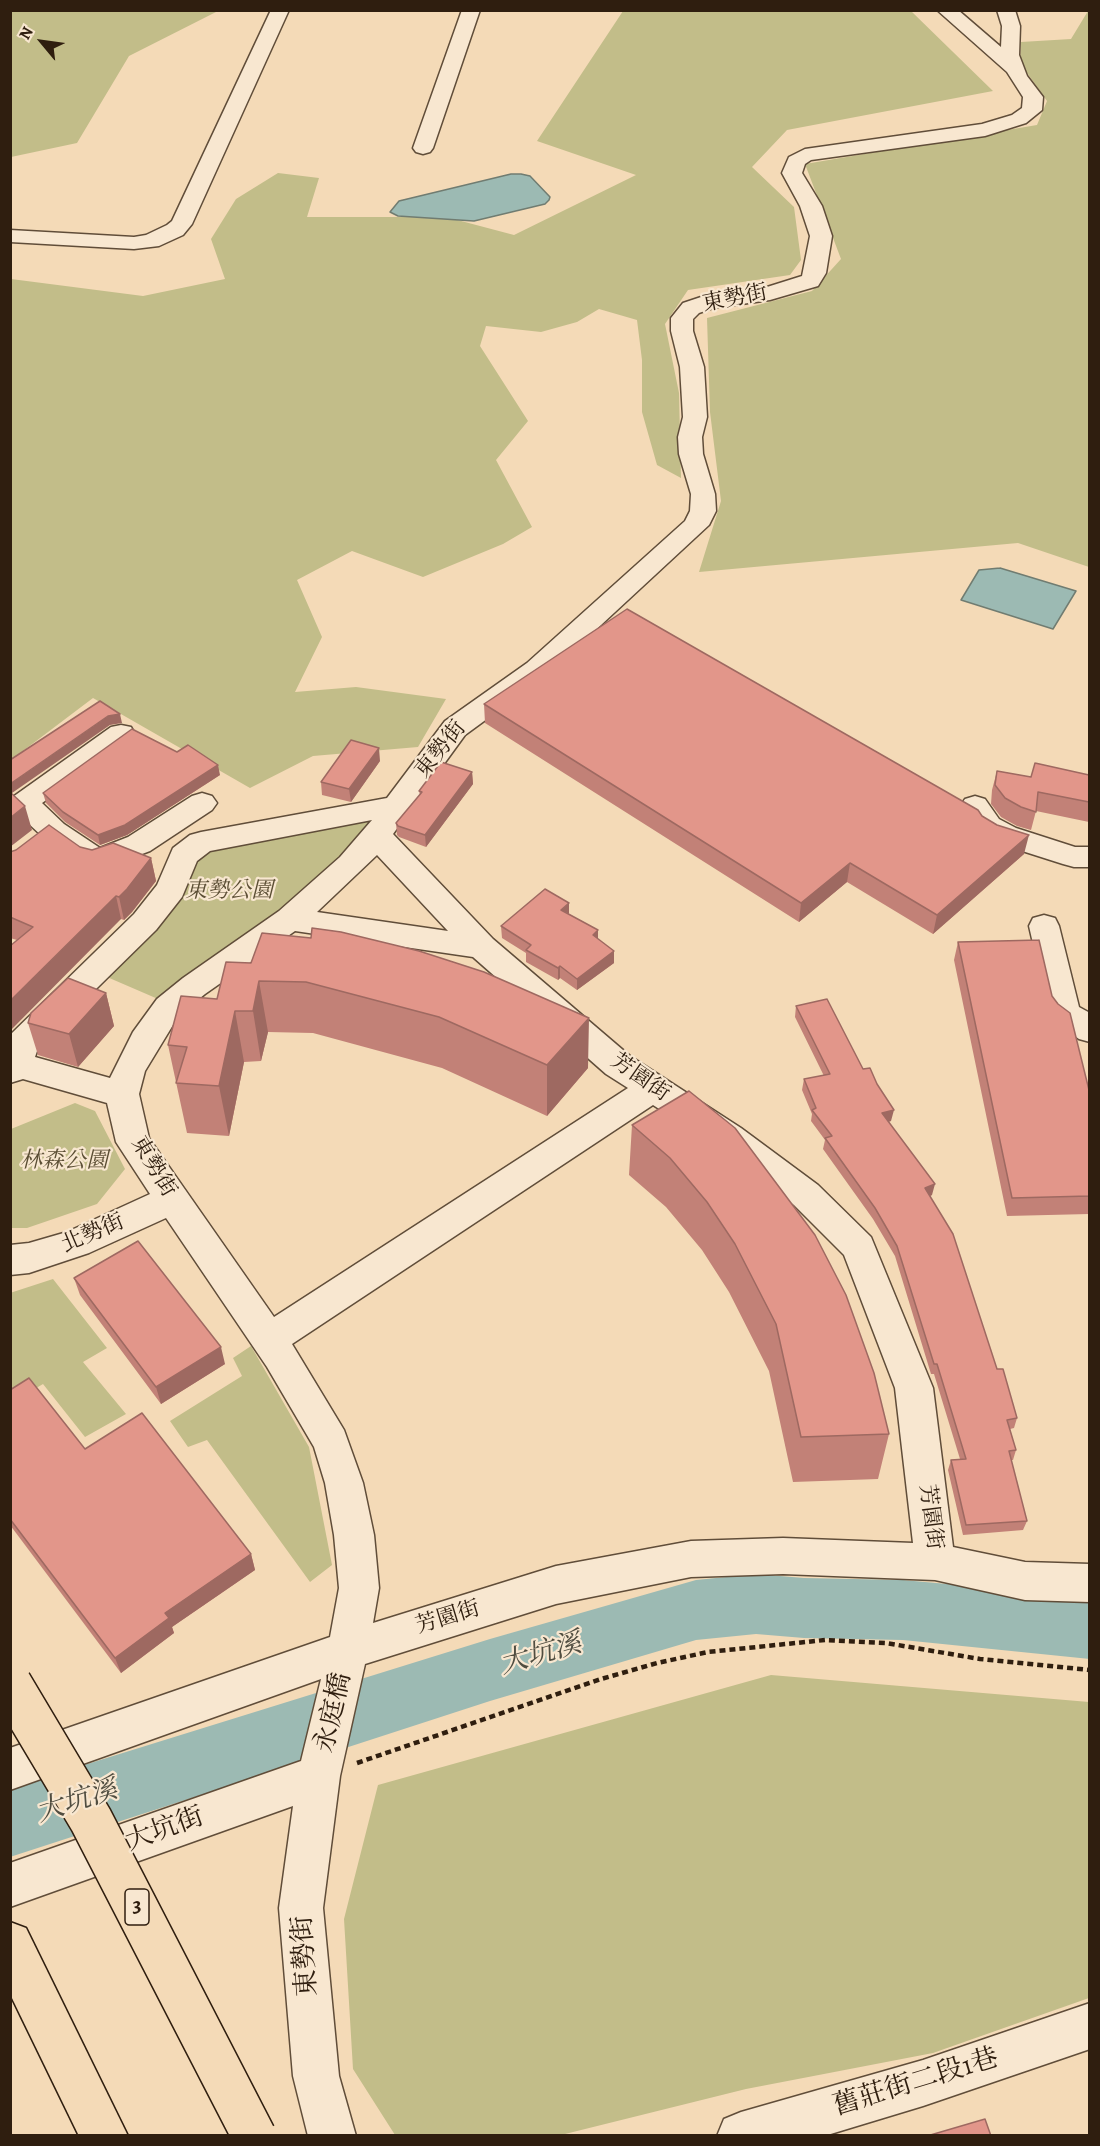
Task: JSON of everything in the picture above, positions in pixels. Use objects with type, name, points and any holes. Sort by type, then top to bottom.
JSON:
[{"type":"highway","name":"3","points":[[10,1684],[91,1820],[254,2136]]},
{"type":"highway","points":[[10,1944],[104,2136]]},
{"type":"street","points":[[10,236],[134,243],[151,241],[176,230],[181,224],[280,10]]},
{"type":"street","points":[[423,148],[471,10]]},
{"type":"street","points":[[946,10],[1015,69]]},
{"type":"street","name":"東勢街","points":[[348,1650],[359,1588],[354,1535],[344,1483],[331,1442],[268,1340],[133,1142],[122,1094],[129,1071],[168,1008],[194,986],[290,919],[344,871],[377,836],[396,806],[455,728],[537,669],[696,525],[703,511],[703,494],[691,454],[690,437],[695,417],[692,367],[682,331],[682,318],[691,308],[709,302],[770,293],[810,280],[815,273],[821,236],[811,206],[792,173],[796,160],[805,155],[985,130],[1019,119],[1032,110],[1032,97],[1015,69],[1010,55],[1011,26],[1006,10]]},
{"type":"street","points":[[121,734],[23,802],[54,831],[97,861],[139,844],[202,803]]},
{"type":"street","points":[[122,1094],[14,1061],[24,1040],[145,922],[171,889],[184,855],[201,842],[328,816],[396,806]]},
{"type":"street","points":[[975,806],[989,826],[1005,835],[1074,857],[1089,857]]},
{"type":"street","points":[[28,851],[54,831]]},
{"type":"street","name":"芳園街","points":[[15,1768],[348,1650],[556,1585],[691,1559],[783,1556],[935,1562],[914,1388],[858,1247],[806,1195],[729,1137],[618,1065],[482,947],[377,836]]},
{"type":"street","points":[[290,919],[482,947]]},
{"type":"street","points":[[1044,926],[1065,1013],[1089,1030]]},
{"type":"street","points":[[268,1340],[653,1088]]},
{"type":"street","name":"北勢街","points":[[10,1260],[29,1258],[77,1243],[172,1199]]},
{"type":"street","points":[[935,1562],[1025,1581],[1089,1583]]},
{"type":"street","name":"永庭橋","points":[[319,1776],[348,1650]]},
{"type":"street","name":"東勢街","points":[[319,1776],[301,1908],[316,2076],[332,2136]]},
{"type":"street","name":"大坑街","points":[[10,1886],[319,1776]]},
{"type":"street","name":"舊莊街二段1巷","points":[[741,2136],[923,2083],[1089,2026]]},
{"type":"path","points":[[319,1776],[601,1679],[657,1663],[731,1649],[825,1640],[886,1642],[980,1659],[1089,1670]]},
{"type":"green space","points":[[10,11],[218,11],[129,56],[77,143],[11,157]]},
{"type":"green space","points":[[623,11],[911,11],[993,91],[787,130],[752,167],[794,207],[801,260],[790,275],[688,290],[665,324],[679,393],[681,478],[657,465],[642,412],[642,360],[637,320],[599,309],[577,322],[541,332],[486,326],[480,346],[528,421],[496,460],[532,527],[503,544],[423,577],[352,551],[297,580],[322,637],[295,692],[356,687],[446,699],[418,747],[313,756],[250,788],[93,698],[11,760],[11,279],[143,296],[225,279],[211,239],[236,199],[278,173],[319,178],[307,217],[446,217],[514,235],[636,175],[537,141]]},
{"type":"green space","points":[[1088,11],[1089,567],[1018,543],[699,572],[721,501],[710,412],[707,318],[812,291],[841,259],[805,164],[1037,125],[1047,101],[1020,63],[1021,42],[1071,39]]},
{"type":"green space","name":"東勢公園","points":[[378,815],[355,848],[282,909],[158,999],[107,977],[191,861],[207,848]]},
{"type":"green space","name":"林森公園","points":[[75,1103],[95,1111],[125,1169],[97,1204],[27,1228],[11,1228],[11,1129]]},
{"type":"green space","points":[[53,1279],[107,1348],[83,1362],[126,1414],[85,1437],[43,1384],[11,1403],[10,1293]]},
{"type":"green space","points":[[251,1346],[309,1447],[332,1565],[310,1582],[207,1440],[188,1447],[170,1421],[242,1376],[233,1358]]},
{"type":"green space","points":[[771,1675],[1089,1702],[1089,1998],[933,2053],[746,2089],[561,2135],[395,2135],[353,2069],[344,1919],[378,1785]]},
{"type":"water","points":[[511,174],[530,176],[550,197],[549,200],[545,204],[474,221],[398,216],[390,212],[399,201]]},
{"type":"water","points":[[1000,568],[1076,591],[1053,629],[961,600],[979,570]]},
{"type":"building","points":[[627,609],[978,810],[982,816],[997,825],[1029,835],[937,915],[850,863],[801,903],[484,704]]},
{"type":"building","points":[[100,701],[120,714],[108,716],[10,784],[10,760]]},
{"type":"building","points":[[132,729],[177,752],[188,745],[218,765],[125,825],[98,835],[63,812],[43,793]]},
{"type":"building","points":[[351,740],[379,748],[349,789],[321,782]]},
{"type":"building","points":[[441,762],[472,772],[425,835],[398,826],[396,823],[422,792],[419,791]]},
{"type":"building","points":[[1035,763],[1089,775],[1089,802],[1038,792],[1036,812],[1005,798],[995,785],[997,771],[1031,777]]},
{"type":"building","points":[[10,792],[25,806],[10,818]]},
{"type":"building","points":[[49,825],[80,847],[92,850],[113,843],[151,858],[127,889],[119,897],[116,896],[10,1001],[10,946],[33,927],[10,917],[10,852]]},
{"type":"building","points":[[545,889],[569,903],[561,910],[598,930],[593,935],[614,951],[577,979],[560,966],[558,968],[526,950],[531,945],[501,926]]},
{"type":"building","points":[[312,928],[341,932],[419,951],[484,972],[589,1018],[547,1065],[439,1017],[306,982],[259,981],[253,1011],[235,1011],[219,1086],[176,1083],[187,1047],[168,1045],[181,996],[217,999],[226,962],[251,963],[262,933],[311,938]]},
{"type":"building","points":[[1039,940],[1052,996],[1070,1013],[1089,1090],[1089,1196],[1012,1198],[958,942]]},
{"type":"building","points":[[68,978],[106,993],[69,1034],[28,1023],[31,1013]]},
{"type":"building","points":[[827,999],[863,1069],[870,1068],[877,1084],[894,1110],[882,1113],[935,1184],[925,1188],[953,1234],[997,1369],[1003,1369],[1017,1418],[1007,1420],[1016,1450],[1009,1451],[1027,1521],[966,1525],[951,1460],[966,1459],[897,1246],[875,1208],[825,1138],[832,1136],[812,1110],[816,1108],[804,1079],[830,1074],[796,1006]]},
{"type":"building","points":[[689,1091],[735,1128],[815,1235],[846,1295],[874,1373],[889,1434],[801,1437],[776,1324],[735,1244],[707,1202],[670,1158],[632,1125]]},
{"type":"building","points":[[138,1241],[221,1347],[156,1387],[74,1278]]},
{"type":"building","points":[[29,1378],[85,1449],[142,1413],[251,1554],[165,1613],[169,1618],[115,1658],[10,1519],[10,1390]]},
{"type":"building","points":[[985,2119],[991,2136],[927,2136]]},
{"type":"waterway","name":"大坑溪","points":[[10,1823],[490,1670],[696,1610],[756,1604],[804,1608],[903,1610],[1090,1628]]}]
